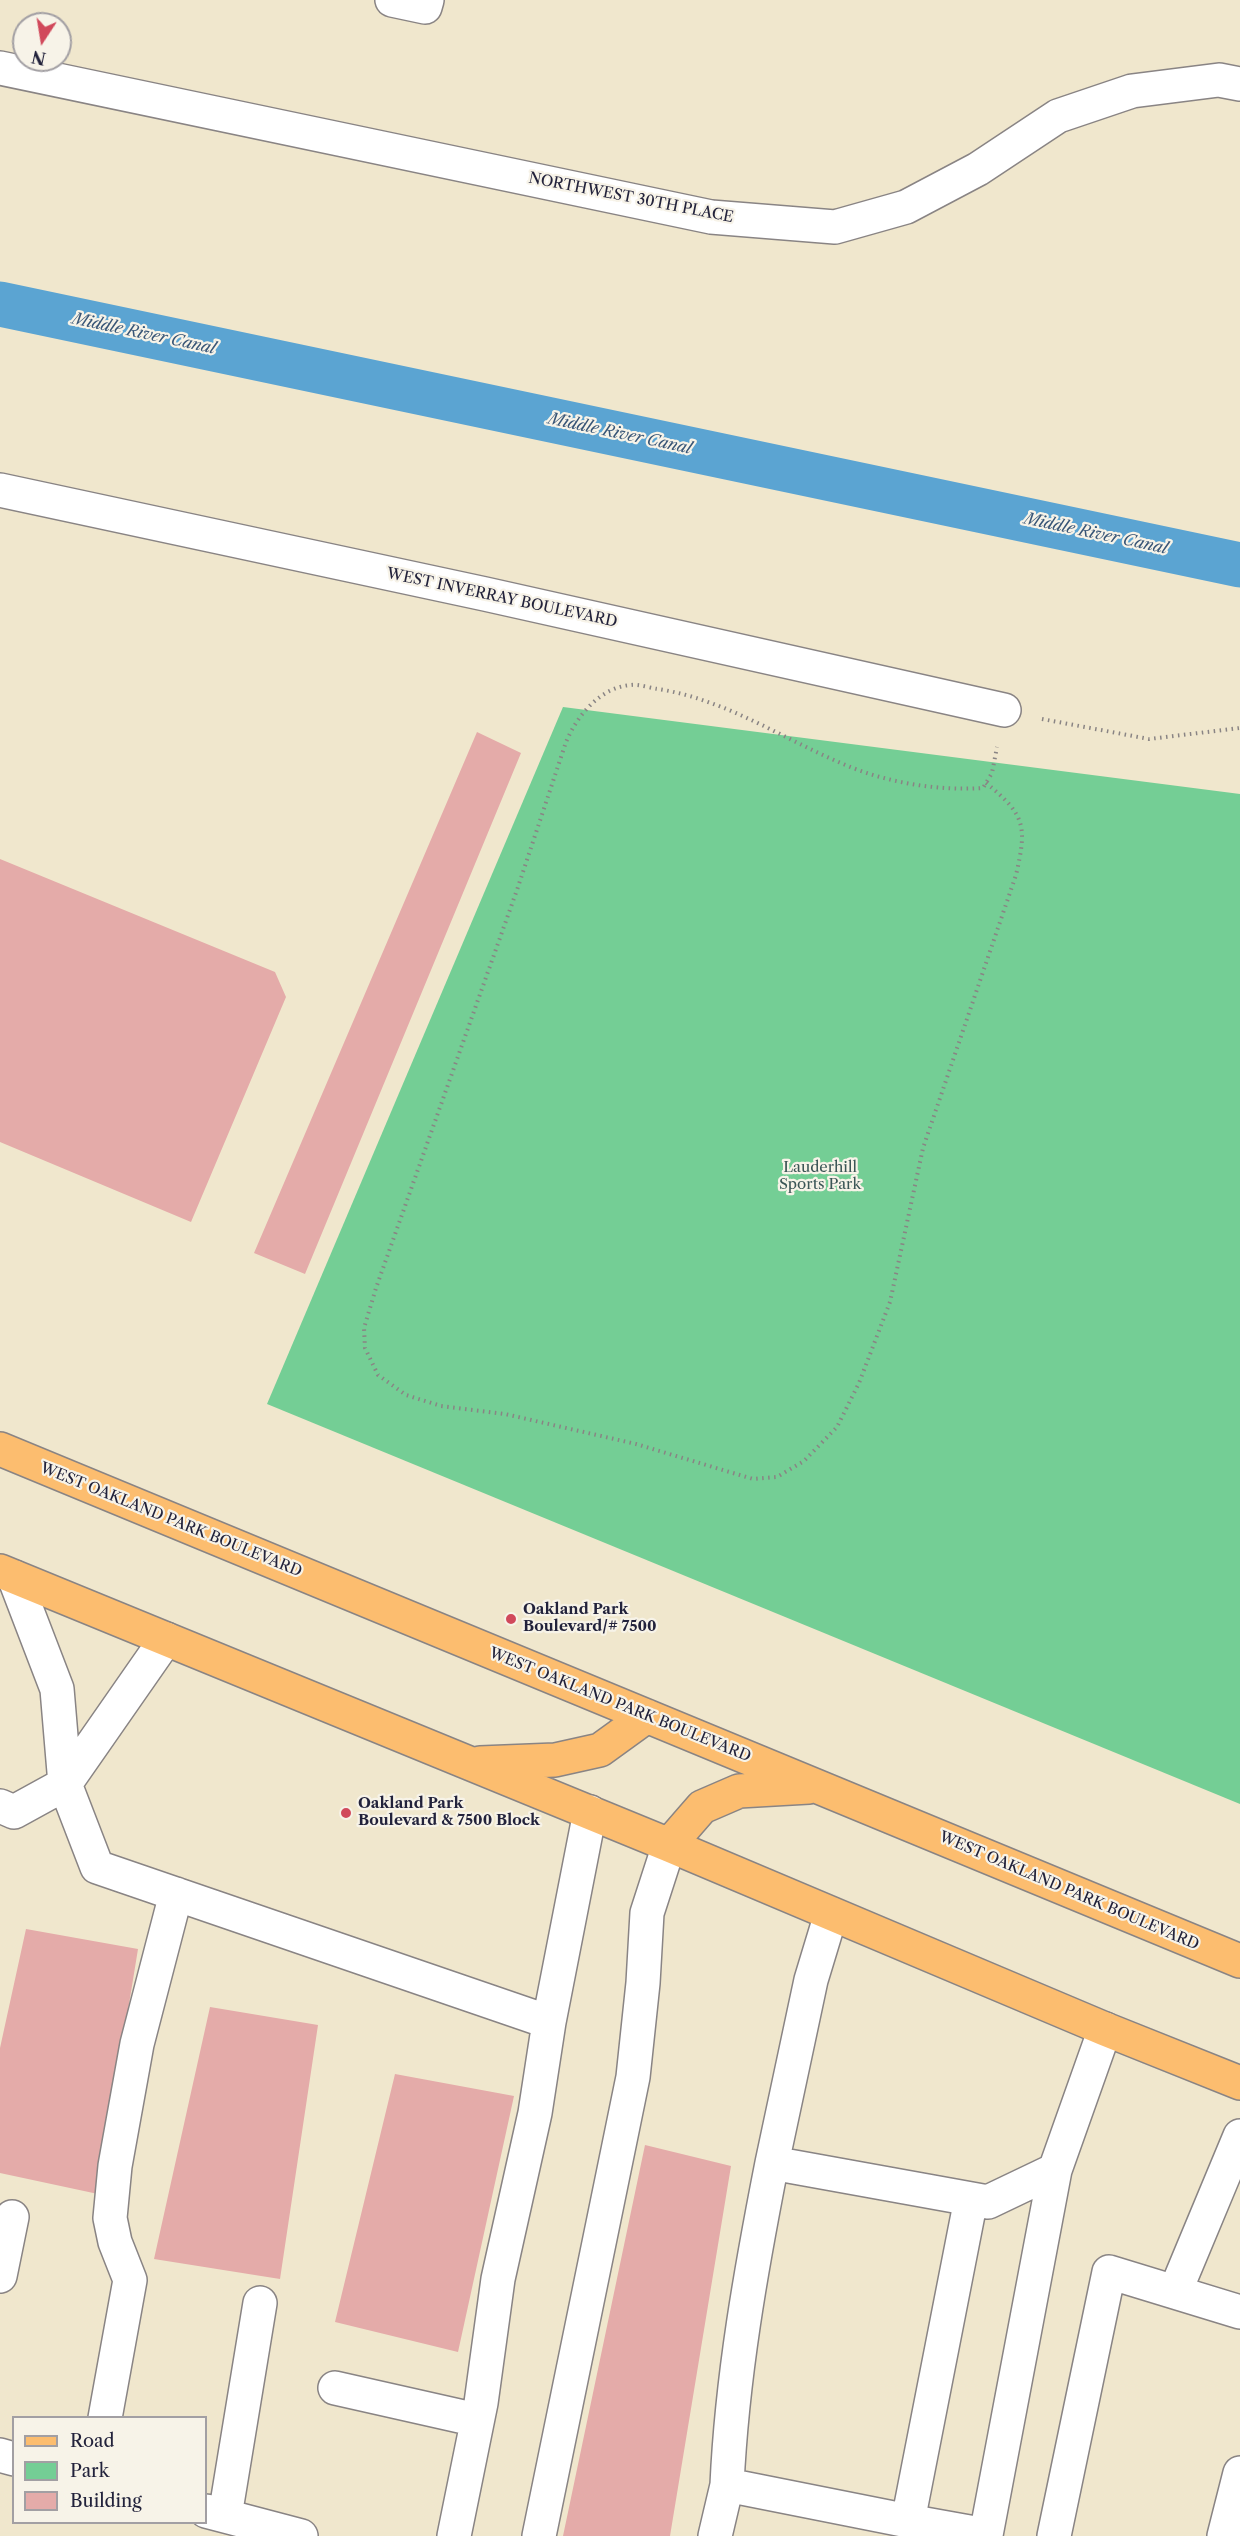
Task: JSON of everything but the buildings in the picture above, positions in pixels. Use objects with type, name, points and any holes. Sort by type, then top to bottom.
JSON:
[{"type":"main road","name":"WEST OAKLAND PARK BOULEVARD","points":[[0,1449],[1240,1962]]},
{"type":"main road","points":[[7,1574],[590,1812],[1105,2029],[1240,2083]]},
{"type":"main road","points":[[466,1763],[555,1760],[600,1750],[647,1716]]},
{"type":"main road","points":[[669,1845],[702,1807],[739,1791],[817,1786]]},
{"type":"street","points":[[392,0],[425,7],[427,0]]},
{"type":"street","name":"NORTHWEST 30TH PLACE","points":[[0,68],[711,217],[835,227],[906,207],[978,169],[1058,116],[1132,91],[1219,80],[1240,84]]},
{"type":"street","name":"WEST INVERRAY BOULEVARD","points":[[0,490],[1004,710]]},
{"type":"street","points":[[7,1574],[57,1689],[65,1784],[97,1867],[549,2022]]},
{"type":"street","points":[[0,1806],[14,1812],[65,1784],[166,1639]]},
{"type":"street","points":[[454,2536],[477,2420],[498,2279],[535,2113],[549,2022],[590,1812]]},
{"type":"street","points":[[539,2536],[633,2077],[644,1983],[647,1913],[669,1845]]},
{"type":"street","points":[[105,2416],[130,2280],[115,2242],[110,2218],[116,2166],[137,2044],[176,1894]]},
{"type":"street","points":[[715,2536],[727,2485],[730,2418],[743,2309],[811,1980],[831,1914]]},
{"type":"street","points":[[727,2485],[987,2535],[1055,2170],[1105,2029]]},
{"type":"street","points":[[1175,2292],[1240,2136]]},
{"type":"street","points":[[772,2163],[988,2202],[1055,2170]]},
{"type":"street","points":[[908,2521],[971,2199]]},
{"type":"street","points":[[0,2276],[12,2217]]},
{"type":"street","points":[[1054,2536],[1109,2272],[1240,2311]]},
{"type":"street","points":[[260,2303],[215,2513],[301,2536]]},
{"type":"street","points":[[335,2388],[477,2420]]},
{"type":"street","points":[[1224,2536],[1240,2472]]},
{"type":"path","points":[[986,783],[1004,797],[1018,815],[1024,839],[1016,875],[923,1148],[890,1302],[859,1383],[837,1427],[804,1461],[777,1477],[753,1479],[636,1444],[505,1414],[441,1406],[406,1395],[378,1375],[365,1348],[364,1328],[376,1288],[518,887],[566,742],[573,725],[599,696],[630,685],[683,693],[735,711],[849,766],[900,781],[960,789],[983,788],[986,783],[992,773],[1004,710],[1113,734],[1149,739],[1240,728]]},
{"type":"green space","name":"Lauderhill Sports Park","points":[[563,707],[1240,794],[1240,1804],[267,1404]]},
{"type":"waterway","name":"Middle River Canal","points":[[0,304],[1240,565]]},
{"type":"place","name":"Oakland Park Boulevard/# 7500","points":[[511,1619]]},
{"type":"place","name":"Oakland Park Boulevard & 7500 Block","points":[[346,1813]]}]
